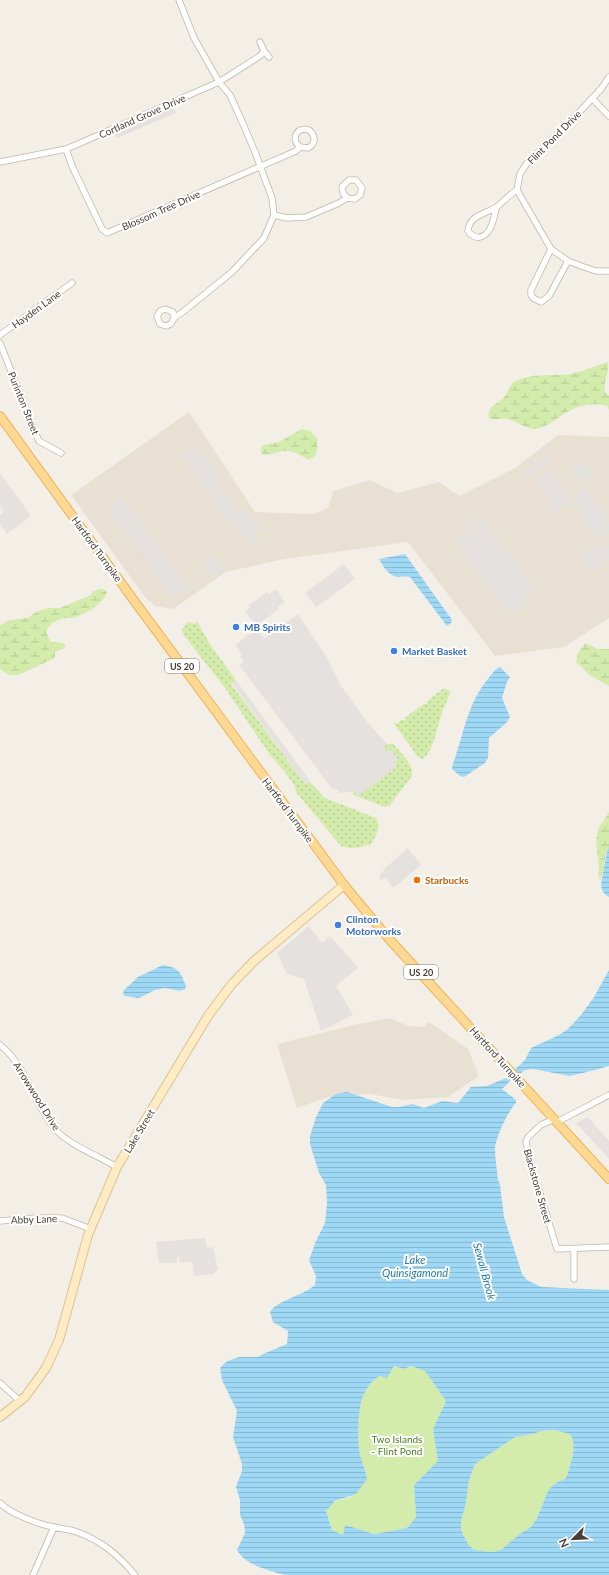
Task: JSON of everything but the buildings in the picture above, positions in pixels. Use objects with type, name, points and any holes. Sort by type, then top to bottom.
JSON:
[{"type":"main road","name":"Hartford Turnpike","points":[[0,416],[344,885],[389,939],[527,1088],[555,1121],[609,1177]]},
{"type":"main road","name":"Lake Street","points":[[0,1417],[20,1401],[43,1374],[55,1351],[91,1229],[117,1167],[208,1016],[225,992],[262,954],[344,885]]},
{"type":"street","points":[[174,318],[184,312],[232,272],[264,238],[274,215],[272,198],[230,95],[219,82],[194,38],[179,0]]},
{"type":"street","points":[[260,42],[264,51],[269,57]]},
{"type":"street","name":"Cortland Grove Drive","points":[[0,162],[66,149],[219,82],[260,56],[264,51]]},
{"type":"street","name":"Flint Pond Drive","points":[[517,190],[520,174],[528,163],[602,89],[609,77]]},
{"type":"street","points":[[592,98],[609,116]]},
{"type":"street","name":"Blossom Tree Drive","points":[[66,149],[72,166],[102,229],[107,233],[296,151],[300,147]]},
{"type":"street","points":[[496,208],[492,225],[485,234],[480,238],[475,238],[471,235],[468,231],[468,226],[471,221],[479,215],[496,208],[510,194],[517,190],[551,249],[568,260],[596,271],[609,271]]},
{"type":"street","points":[[274,215],[287,218],[306,217],[347,198]]},
{"type":"street","points":[[551,249],[531,290],[531,294],[538,301],[540,302],[549,296],[568,260]]},
{"type":"street","name":"Hayden Lane","points":[[0,335],[72,283]]},
{"type":"street","name":"Purinton Street","points":[[0,343],[39,441],[61,453]]},
{"type":"street","name":"Arrowwood Drive","points":[[0,1045],[16,1062],[48,1119],[57,1130],[71,1142],[117,1167]]},
{"type":"street","points":[[555,1121],[609,1095]]},
{"type":"street","name":"Blackstone Street","points":[[555,1121],[541,1125],[528,1137],[526,1149],[557,1249],[574,1249]]},
{"type":"street","name":"Abby Lane","points":[[0,1220],[62,1218],[91,1229]]},
{"type":"street","points":[[574,1279],[574,1249],[609,1247]]},
{"type":"street","points":[[0,1383],[20,1401]]},
{"type":"street","points":[[0,1503],[13,1512],[54,1527],[76,1531],[106,1546],[122,1560],[135,1575]]},
{"type":"street","points":[[32,1575],[54,1527]]},
{"type":"shaded area","points":[[174,108],[176,113],[117,138],[115,133]]},
{"type":"shaded area","points":[[189,412],[255,512],[314,514],[328,508],[333,491],[370,480],[397,493],[439,482],[459,496],[515,468],[558,435],[609,437],[609,618],[564,647],[495,656],[408,542],[284,559],[226,572],[176,607],[171,609],[155,606],[145,597],[71,495]]},
{"type":"shaded area","points":[[195,445],[221,479],[216,483],[237,511],[242,508],[261,526],[254,536],[261,541],[257,546],[233,526],[179,453],[184,449],[186,452]]},
{"type":"shaded area","points":[[548,454],[551,459],[526,479],[522,474]]},
{"type":"shaded area","points":[[584,460],[594,474],[584,482],[580,477],[578,478],[571,469]]},
{"type":"shaded area","points":[[551,469],[570,495],[566,497],[569,502],[550,516],[547,512],[553,503],[537,480]]},
{"type":"shaded area","points":[[0,473],[31,516],[7,534],[0,524],[0,515],[4,512],[0,506]]},
{"type":"shaded area","points":[[585,487],[606,517],[602,520],[606,525],[609,523],[609,532],[598,539],[571,501],[577,496],[576,493]]},
{"type":"shaded area","points":[[122,497],[190,590],[186,594],[183,590],[173,598],[108,509]]},
{"type":"shaded area","points":[[474,516],[478,520],[482,517],[534,588],[522,597],[527,604],[514,614],[511,609],[507,612],[455,541],[467,532],[462,525]]},
{"type":"shaded area","points":[[599,543],[602,547],[609,546],[609,559],[592,572],[580,557]]},
{"type":"shaded area","points":[[213,555],[224,569],[213,577],[203,562]]},
{"type":"shaded area","points":[[344,564],[355,579],[316,607],[305,593]]},
{"type":"shaded area","points":[[276,589],[285,602],[278,607],[279,609],[256,626],[245,611],[250,608],[249,605],[267,592],[269,594]]},
{"type":"shaded area","points":[[298,614],[326,656],[341,686],[368,723],[387,744],[383,748],[385,752],[390,749],[398,759],[394,762],[397,767],[358,796],[355,791],[340,793],[337,789],[334,790],[329,785],[239,665],[244,661],[240,657],[242,655],[235,645],[256,629],[264,639]]},
{"type":"shaded area","points":[[236,680],[310,781],[305,784],[232,683]]},
{"type":"shaded area","points":[[408,848],[421,865],[393,888],[386,878],[381,880],[379,877],[385,868]]},
{"type":"shaded area","points":[[309,926],[322,943],[330,936],[358,968],[336,986],[353,1015],[321,1031],[304,979],[287,974],[277,953]]},
{"type":"shaded area","points":[[390,1018],[409,1026],[423,1027],[429,1022],[468,1049],[479,1076],[448,1097],[404,1100],[370,1094],[328,1097],[297,1108],[277,1044],[358,1024]]},
{"type":"shaded area","points":[[588,1117],[609,1141],[609,1159],[576,1123]]},
{"type":"shaded area","points":[[205,1238],[207,1248],[213,1247],[218,1270],[215,1271],[214,1274],[194,1276],[192,1262],[180,1263],[179,1257],[177,1257],[177,1263],[159,1263],[156,1242]]},
{"type":"green space","points":[[608,362],[605,392],[609,396],[609,410],[607,406],[592,404],[586,405],[573,409],[546,426],[536,429],[528,428],[507,419],[489,418],[490,409],[504,397],[514,382],[527,377],[574,373]]},
{"type":"green space","points":[[302,429],[310,431],[317,438],[316,454],[313,458],[309,460],[291,451],[282,451],[272,454],[263,454],[261,452],[261,447],[264,445],[279,442]]},
{"type":"green space","points":[[100,589],[107,592],[98,605],[77,617],[63,618],[50,625],[48,628],[46,632],[51,642],[64,643],[65,645],[64,648],[55,652],[55,658],[18,675],[9,675],[0,669],[0,625],[10,620],[27,618],[38,611],[48,608],[60,608],[91,595],[92,592]]},
{"type":"green space","points":[[197,621],[209,643],[236,680],[231,684],[305,784],[310,782],[325,798],[376,818],[378,822],[378,829],[370,846],[368,844],[355,848],[348,848],[341,846],[296,792],[295,787],[285,772],[270,755],[225,688],[183,634],[182,629],[188,622],[195,624]]},
{"type":"green space","points":[[585,643],[598,649],[609,649],[609,686],[588,674],[576,662],[578,653]]},
{"type":"green space","points":[[444,688],[451,692],[442,712],[434,741],[429,752],[422,759],[418,757],[394,724],[395,722],[396,724],[402,720],[405,720],[406,717],[424,704],[427,704],[426,702]]},
{"type":"green space","points":[[387,744],[393,744],[406,758],[411,767],[412,776],[390,805],[385,807],[354,795],[353,791],[355,791],[358,795],[398,759],[385,752],[383,748]]},
{"type":"green space","points":[[609,812],[609,847],[605,856],[604,868],[600,881],[598,874],[599,868],[596,842],[598,829]]},
{"type":"green space","name":"Two Islands - Flint Pond","points":[[394,1366],[404,1369],[411,1366],[425,1371],[446,1401],[433,1429],[439,1461],[414,1485],[416,1517],[407,1528],[374,1534],[345,1525],[343,1535],[332,1530],[329,1518],[326,1514],[327,1510],[335,1502],[351,1497],[366,1473],[360,1457],[358,1440],[359,1412],[363,1396],[370,1384],[379,1376],[387,1378]]},
{"type":"green space","points":[[554,1430],[570,1434],[572,1438],[572,1456],[566,1478],[554,1484],[548,1491],[537,1518],[531,1527],[521,1533],[501,1550],[491,1552],[474,1550],[468,1544],[461,1530],[461,1521],[466,1503],[469,1480],[475,1464],[515,1437],[541,1431]]},
{"type":"water","points":[[405,554],[452,620],[447,626],[410,577],[394,576],[386,570],[379,559]]},
{"type":"water","points":[[500,667],[510,677],[502,698],[510,717],[507,722],[489,738],[488,758],[485,763],[464,777],[460,776],[452,769],[452,767],[468,716],[481,689],[493,673]]},
{"type":"water","points":[[609,847],[609,897],[603,891],[601,884],[606,855]]},
{"type":"water","points":[[163,965],[172,967],[178,971],[186,986],[185,989],[180,991],[165,988],[155,990],[139,998],[124,996],[123,991],[138,977]]},
{"type":"water","name":"Lake Quinsigamond","points":[[609,970],[609,1066],[570,1076],[533,1069],[525,1070],[510,1081],[502,1089],[516,1100],[516,1103],[509,1112],[500,1131],[495,1152],[504,1217],[522,1274],[527,1280],[541,1287],[609,1290],[609,1575],[285,1575],[252,1564],[237,1550],[245,1533],[244,1524],[240,1515],[240,1500],[236,1487],[242,1471],[242,1464],[233,1437],[237,1411],[222,1380],[220,1368],[226,1362],[233,1359],[239,1357],[258,1357],[287,1344],[288,1331],[273,1322],[270,1312],[273,1308],[284,1301],[310,1289],[315,1285],[316,1276],[309,1260],[325,1223],[327,1202],[326,1185],[319,1173],[310,1144],[310,1136],[316,1117],[323,1103],[336,1094],[347,1092],[392,1107],[413,1104],[424,1108],[442,1101],[458,1103],[471,1087],[487,1086],[506,1078],[525,1060],[531,1048],[559,1035],[568,1029],[581,1015],[594,997]],"holes":[[[394,1366],[404,1369],[411,1366],[425,1371],[446,1401],[433,1429],[438,1461],[414,1485],[416,1517],[407,1528],[374,1534],[345,1525],[343,1535],[332,1530],[326,1511],[335,1501],[356,1494],[367,1479],[359,1448],[359,1412],[363,1396],[370,1384],[379,1376],[387,1378]],[[554,1430],[570,1434],[572,1438],[572,1456],[566,1478],[554,1484],[548,1491],[537,1518],[531,1527],[521,1533],[501,1550],[491,1552],[474,1550],[468,1544],[461,1530],[461,1521],[466,1503],[469,1480],[475,1464],[515,1437],[541,1431]]]},
{"type":"place","name":"MB Spirits","points":[[236,627]]},
{"type":"place","name":"Market Basket","points":[[394,651]]},
{"type":"place","name":"Starbucks","points":[[417,880]]},
{"type":"place","name":"Clinton Motorworks","points":[[338,925]]},
{"type":"water label","name":"Sewall Brook","points":[[485,1271]]}]
